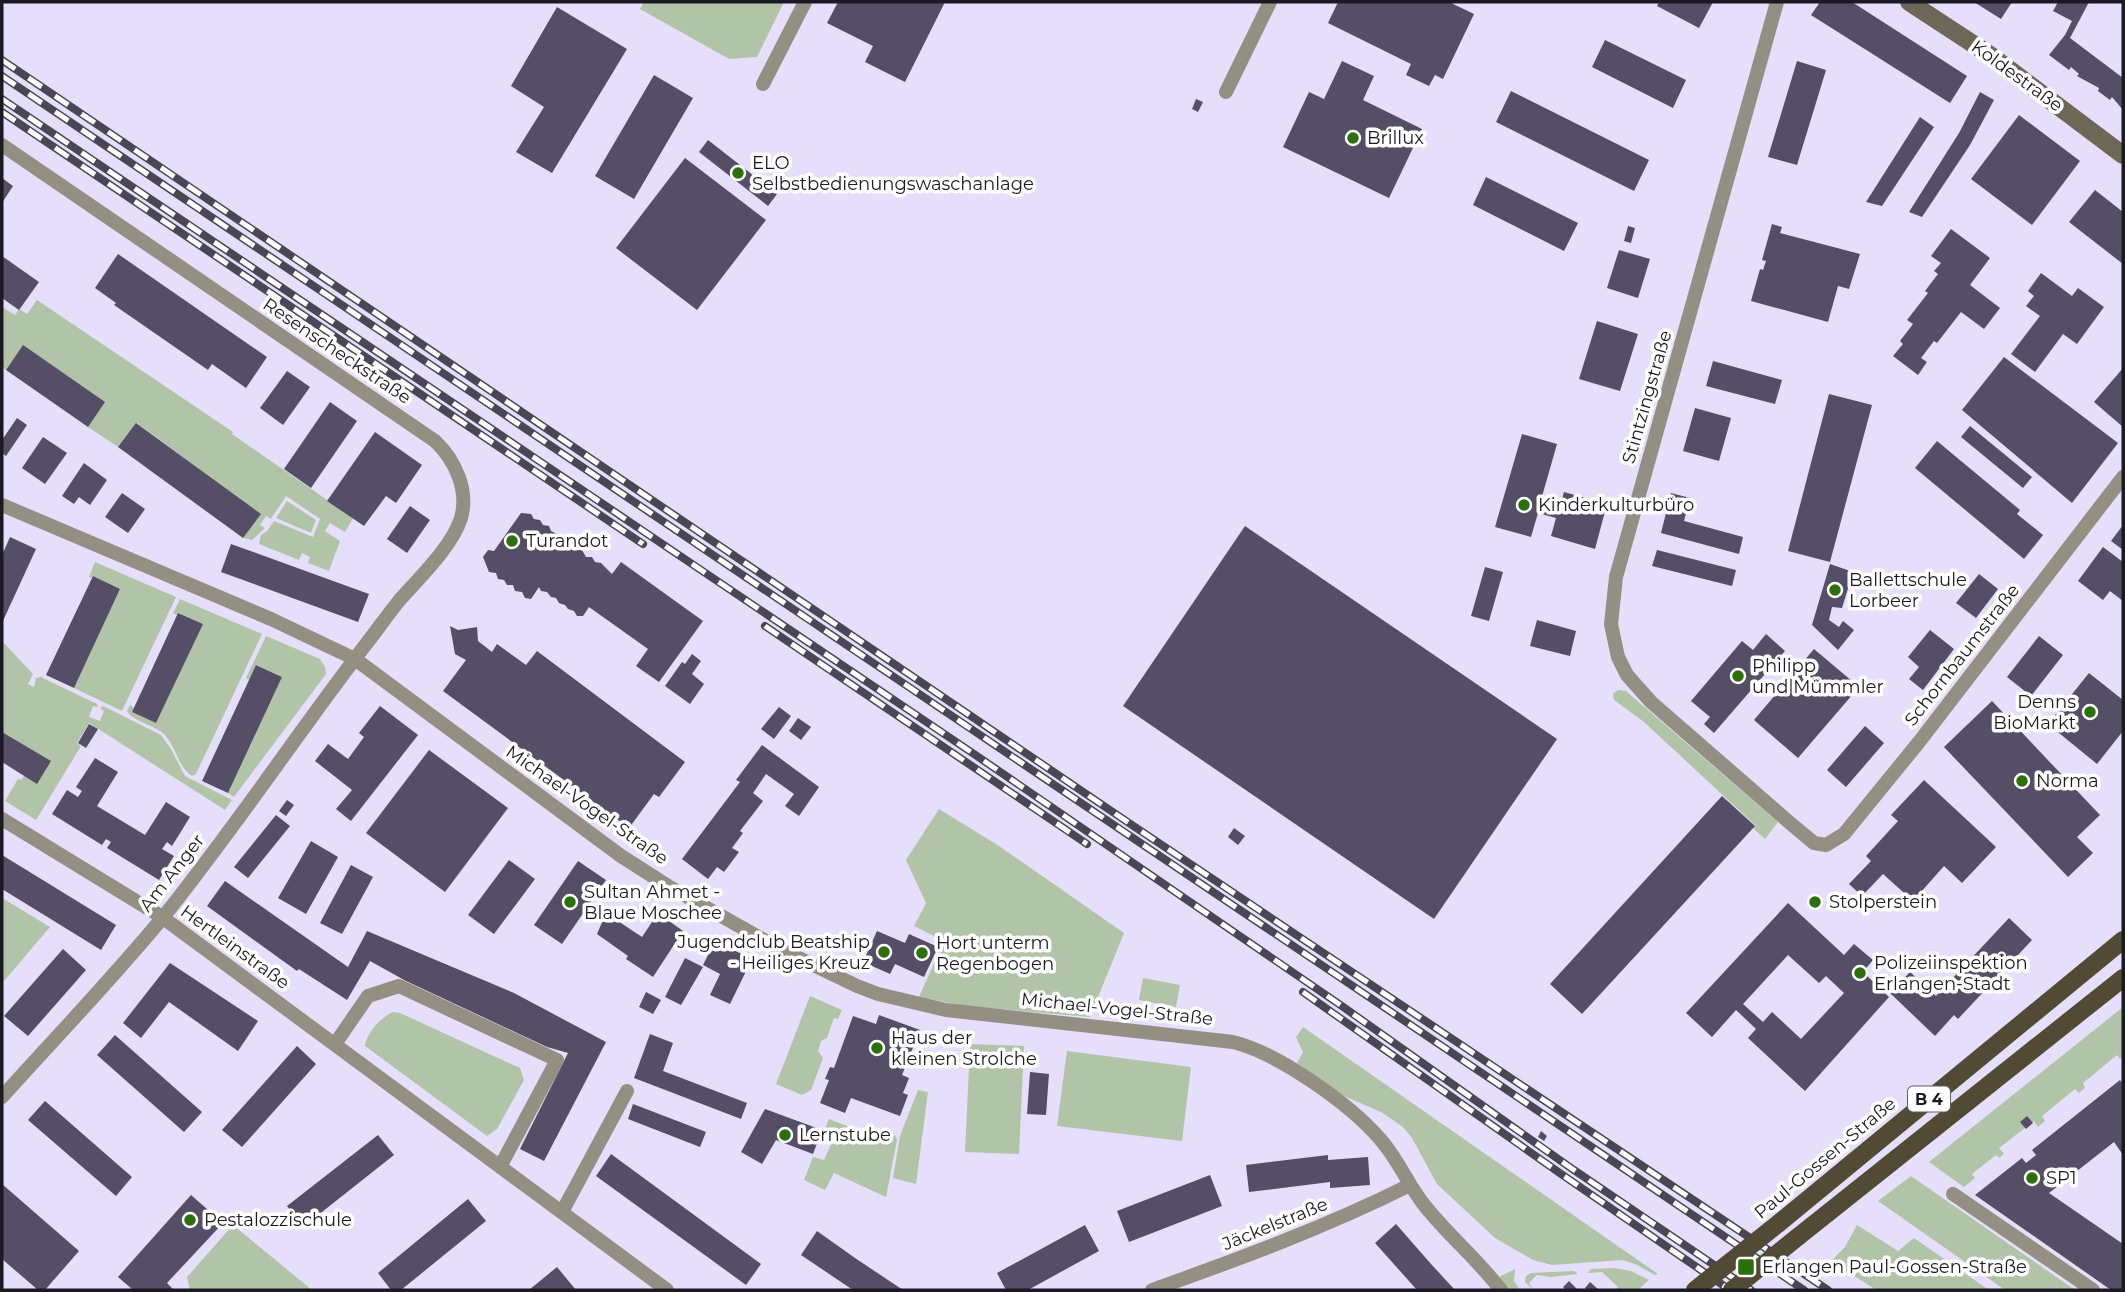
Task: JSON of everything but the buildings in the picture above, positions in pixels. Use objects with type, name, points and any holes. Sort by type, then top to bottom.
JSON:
[{"type":"main road","name":"Paul-Gossen-Straße","points":[[1695,1290],[2123,940]]},
{"type":"main road","points":[[2078,976],[2097,999]]},
{"type":"main road","name":"B 4","points":[[1732,1290],[2123,978]]},
{"type":"street","points":[[763,85],[804,2]]},
{"type":"street","points":[[1226,92],[1270,2]]},
{"type":"street","name":"Stintzingstraße","points":[[1777,2],[1616,577],[1611,624],[1618,657],[1627,675],[1641,693],[1790,823],[1814,843],[1821,845]]},
{"type":"street","name":"Koldestraße","points":[[1909,2],[1990,55],[2123,155]]},
{"type":"street","name":"Resenscheckstraße","points":[[2,145],[427,435],[449,457],[463,493],[463,511],[457,528],[355,659]]},
{"type":"street","name":"Schornbaumstraße","points":[[1821,845],[1833,842],[1844,834],[1919,742],[2123,477]]},
{"type":"street","name":"Michael-Vogel-Straße","points":[[2,505],[271,619],[355,659],[621,856],[668,886],[811,965],[878,994],[946,1010],[1220,1040],[1249,1046],[1290,1068],[1348,1109],[1379,1138],[1426,1208],[1501,1290]]},
{"type":"street","name":"Am Anger","points":[[2,1097],[162,917],[248,807],[355,659]]},
{"type":"street","name":"Hertleinstraße","points":[[2,819],[162,917],[667,1290]]},
{"type":"street","points":[[335,1044],[368,996],[399,986],[556,1060],[500,1167]]},
{"type":"street","points":[[562,1212],[627,1091]]},
{"type":"street","name":"Jäckelstraße","points":[[1152,1290],[1354,1213],[1410,1185]]},
{"type":"street","points":[[1953,1194],[2093,1290]]},
{"type":"green space","points":[[644,2],[784,2],[757,57],[729,59],[640,9]]},
{"type":"green space","points":[[37,300],[233,432],[232,434],[353,518],[345,532],[330,523],[325,531],[340,541],[329,571],[308,563],[310,557],[302,553],[299,560],[259,544],[261,535],[274,521],[313,537],[320,519],[286,496],[271,519],[266,516],[260,525],[265,528],[252,540],[243,538],[260,514],[137,423],[118,447],[88,427],[23,346],[6,370],[2,367],[2,307],[15,315],[19,309],[27,314]]},
{"type":"green space","points":[[287,501],[316,520],[311,533],[276,518]]},
{"type":"green space","points":[[95,562],[176,597],[122,711],[74,688],[120,589],[93,576],[89,577]]},
{"type":"green space","points":[[180,599],[262,634],[196,774],[192,776],[183,767],[165,735],[127,711],[130,705],[134,708],[132,712],[156,723],[202,624],[179,613],[173,613]]},
{"type":"green space","points":[[266,636],[320,659],[326,674],[234,797],[228,793],[282,677],[257,665],[249,680],[246,678]]},
{"type":"green space","points":[[2,641],[33,674],[28,684],[34,687],[36,678],[41,677],[97,704],[98,707],[93,706],[89,717],[100,721],[104,711],[100,708],[103,706],[161,735],[185,776],[232,800],[225,810],[89,723],[77,743],[81,746],[36,820],[5,801],[18,779],[21,780],[51,762],[2,732]]},
{"type":"green space","points":[[1618,690],[1626,691],[1778,822],[1765,839],[1753,828],[1755,825],[1644,722],[1614,700],[1613,694]]},
{"type":"green space","points":[[939,809],[999,846],[1124,933],[1090,1017],[966,1006],[919,997],[944,941],[914,926],[926,903],[906,860]]},
{"type":"green space","points":[[2,898],[50,927],[4,981],[2,979]]},
{"type":"green space","points":[[1143,978],[1180,985],[1176,1007],[1139,1000]]},
{"type":"green space","points":[[810,996],[842,1010],[838,1019],[834,1018],[827,1038],[821,1041],[818,1051],[823,1058],[811,1090],[802,1095],[776,1084]]},
{"type":"green space","points":[[2123,1007],[2123,1057],[2120,1059],[2117,1055],[2083,1083],[2085,1088],[2079,1093],[2075,1089],[2042,1116],[2045,1121],[2038,1127],[2034,1121],[1999,1148],[2004,1154],[1999,1158],[1996,1155],[1972,1174],[1975,1178],[1964,1187],[1929,1162]]},
{"type":"green space","points":[[393,1012],[520,1068],[524,1080],[497,1129],[487,1136],[365,1046],[375,1026]]},
{"type":"green space","points":[[1303,1027],[1658,1274],[1622,1260],[1552,1265],[1533,1260],[1495,1238],[1437,1184],[1403,1127],[1381,1112],[1344,1096],[1297,1063],[1303,1052],[1296,1037]]},
{"type":"green space","points":[[970,1044],[1024,1046],[1019,1154],[965,1152]]},
{"type":"green space","points":[[1067,1051],[1191,1067],[1182,1141],[1057,1126]]},
{"type":"green space","points":[[918,1090],[928,1092],[916,1184],[893,1178],[900,1136]]},
{"type":"green space","points":[[829,1119],[881,1139],[895,1135],[897,1140],[886,1197],[834,1173],[825,1190],[804,1180],[813,1157],[824,1160],[836,1133],[825,1129]]},
{"type":"green space","points":[[1911,1176],[2075,1290],[2005,1290],[1878,1201]]},
{"type":"green space","points":[[233,1225],[312,1290],[190,1290],[187,1277]]},
{"type":"green space","points":[[1857,1225],[1898,1251],[1914,1238],[1989,1290],[1876,1290],[1831,1261],[1845,1247]]},
{"type":"green space","points":[[1615,1268],[1631,1271],[1649,1280],[1638,1290],[1617,1290],[1618,1287],[1602,1272],[1587,1273],[1591,1269]]},
{"type":"green space","points":[[1515,1269],[1514,1281],[1520,1290],[1507,1290],[1499,1277]]},
{"type":"green space","points":[[1574,1271],[1578,1274],[1551,1277],[1537,1275],[1529,1283],[1533,1289],[1525,1282],[1526,1276],[1531,1273]]},
{"type":"railway","points":[[2,60],[1129,823],[1828,1290]]},
{"type":"railway","points":[[2,76],[1804,1290]]},
{"type":"railway","points":[[2,99],[974,754],[1751,1290]]},
{"type":"railway","points":[[2,112],[643,544]]},
{"type":"railway","points":[[765,626],[1087,844]]},
{"type":"railway","points":[[1303,992],[1730,1290]]},
{"type":"place","name":"Brillux","points":[[1353,138]]},
{"type":"place","name":"ELO Selbstbedienungswaschanlage","points":[[738,173]]},
{"type":"place","name":"Kinderkulturbüro","points":[[1524,505]]},
{"type":"place","name":"Turandot","points":[[512,541]]},
{"type":"place","name":"Ballettschule Lorbeer","points":[[1835,590]]},
{"type":"place","name":"Philipp und Mümmler","points":[[1738,676]]},
{"type":"place","name":"Denns BioMarkt","points":[[2090,712]]},
{"type":"place","name":"Norma","points":[[2022,781]]},
{"type":"place","name":"Sultan Ahmet - Blaue Moschee","points":[[570,902]]},
{"type":"place","name":"Stolperstein","points":[[1815,902]]},
{"type":"place","name":"Jugendclub Beatship - Heiliges Kreuz","points":[[884,952]]},
{"type":"place","name":"Hort unterm Regenbogen","points":[[922,953]]},
{"type":"place","name":"Polizeiinspektion Erlangen-Stadt","points":[[1860,973]]},
{"type":"place","name":"Haus der kleinen Strolche","points":[[877,1048]]},
{"type":"place","name":"Lernstube","points":[[785,1135]]},
{"type":"place","name":"SP1","points":[[2032,1178]]},
{"type":"place","name":"Pestalozzischule","points":[[190,1220]]},
{"type":"place","name":"Erlangen Paul-Gossen-Straße","points":[[1746,1267]]}]
